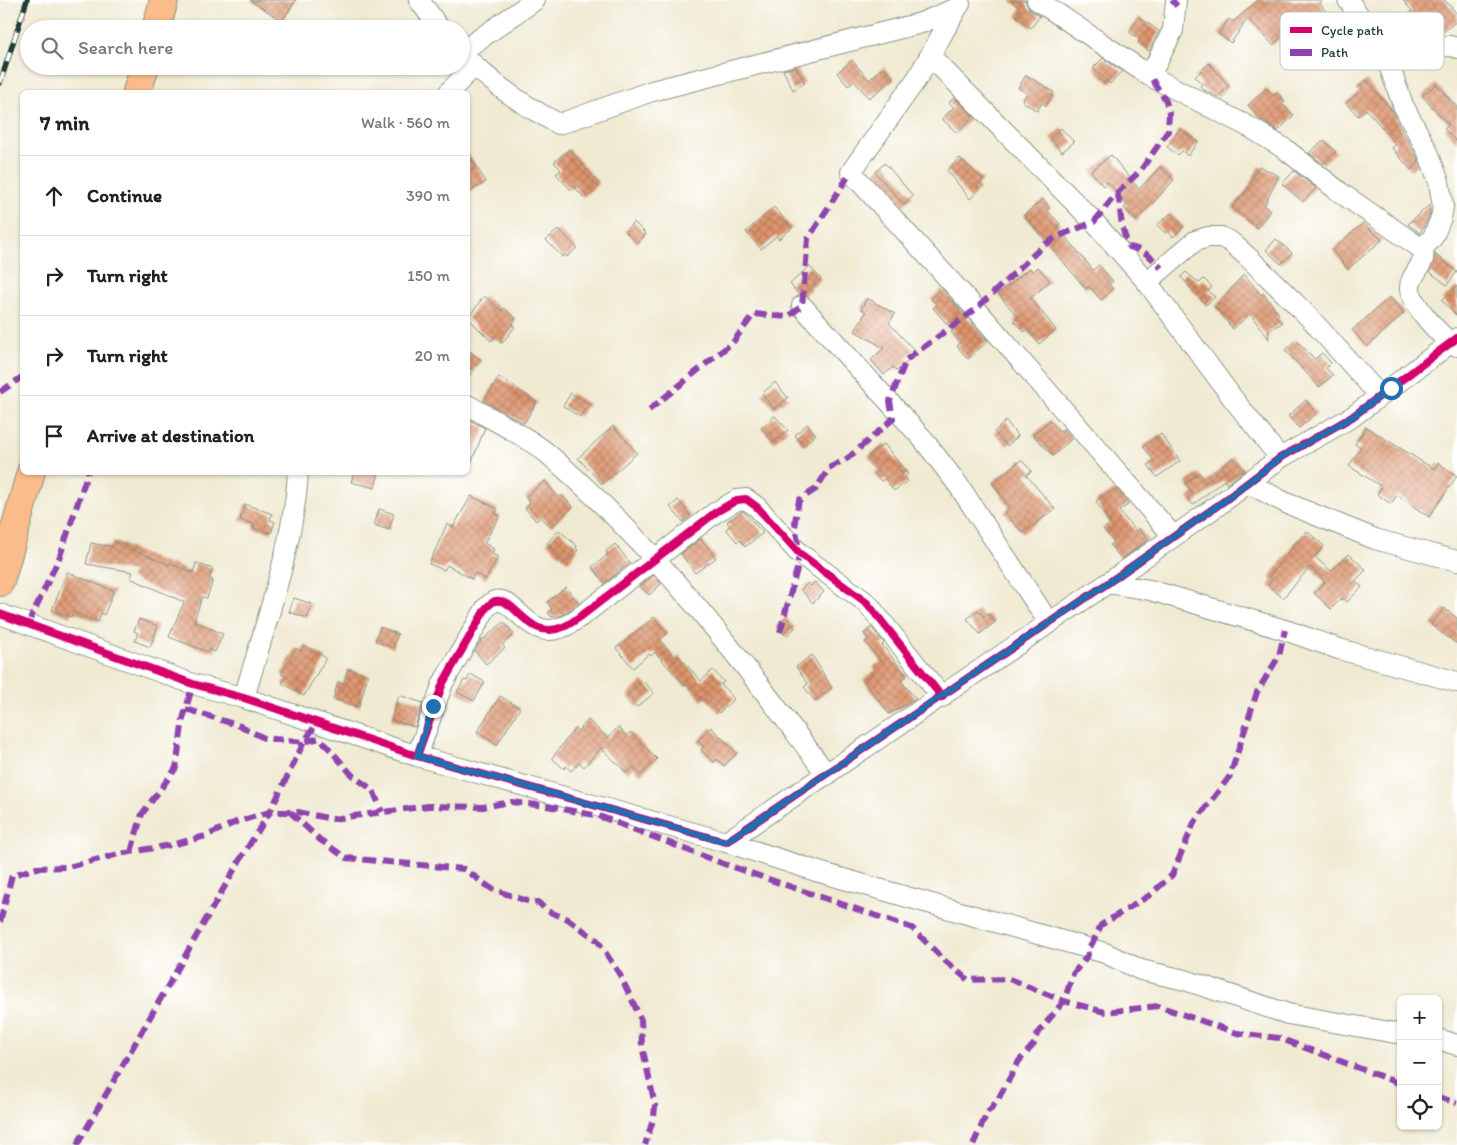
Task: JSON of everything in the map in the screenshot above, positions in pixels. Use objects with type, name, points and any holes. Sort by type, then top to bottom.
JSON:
[{"type":"highway","points":[[158,20],[164,0]]},
{"type":"highway","points":[[139,90],[143,75]]},
{"type":"highway","points":[[0,582],[30,475]]},
{"type":"street","points":[[419,0],[433,20]]},
{"type":"street","points":[[470,53],[535,0]]},
{"type":"street","points":[[726,842],[1108,583],[1280,458],[1352,417],[1455,342],[1430,322],[1412,295],[1411,281],[1424,259],[1422,249],[1260,134],[1150,76],[1037,0]]},
{"type":"street","points":[[1150,76],[1173,30],[1176,0]]},
{"type":"street","points":[[1348,0],[1356,12]]},
{"type":"street","points":[[470,59],[525,105],[559,124],[652,91],[921,23],[960,4]]},
{"type":"street","points":[[960,4],[931,56],[851,172],[976,309],[1173,536]]},
{"type":"street","points":[[1444,47],[1457,48]]},
{"type":"street","points":[[931,56],[1094,222],[1148,282],[1234,400],[1280,458]]},
{"type":"street","points":[[1390,70],[1403,105],[1428,152],[1439,182],[1443,207],[1442,218],[1433,237],[1422,249]]},
{"type":"street","points":[[449,90],[456,75]]},
{"type":"street","points":[[1148,282],[1195,241],[1208,237],[1221,237],[1231,242],[1250,259],[1308,316],[1380,396]]},
{"type":"street","points":[[802,306],[922,438],[959,486],[1049,623]]},
{"type":"street","points":[[470,406],[547,453],[656,558],[775,704],[827,775]]},
{"type":"street","points":[[244,698],[273,598],[297,499],[298,475]]},
{"type":"street","points":[[1248,483],[1286,503],[1375,539],[1457,562]]},
{"type":"street","points":[[417,756],[443,683],[486,608],[496,601],[505,602],[530,624],[542,629],[562,628],[580,617],[727,504],[746,499],[757,507],[799,553],[821,571],[851,589],[867,603],[942,697]]},
{"type":"street","points":[[1108,583],[1150,590],[1285,630],[1338,649],[1457,682]]},
{"type":"street","points":[[0,614],[193,684],[244,698],[417,756],[726,842],[819,872],[1105,953],[1141,970],[1185,980],[1288,1014],[1397,1033]]},
{"type":"street","points":[[1442,1040],[1457,1044]]},
{"type":"building","points":[[250,0],[296,0],[283,20]]},
{"type":"building","points":[[1010,0],[1025,0],[1030,10],[1040,16],[1031,28],[1016,16],[1021,9]]},
{"type":"building","points":[[1258,0],[1323,0],[1319,3],[1327,12],[1280,12],[1280,39],[1273,45],[1248,18],[1231,43],[1218,34],[1229,19],[1233,22]]},
{"type":"building","points":[[1403,0],[1445,0],[1457,14],[1457,21],[1444,31],[1444,12],[1411,12],[1412,11]]},
{"type":"building","points":[[1139,17],[1159,31],[1149,51],[1138,43],[1140,40],[1129,32]]},
{"type":"building","points":[[1103,58],[1122,71],[1110,84],[1093,68]]},
{"type":"building","points":[[852,60],[869,80],[884,67],[894,79],[869,98],[854,81],[848,86],[837,73]]},
{"type":"building","points":[[1209,63],[1229,86],[1218,97],[1204,90],[1200,86],[1202,84],[1195,77]]},
{"type":"building","points":[[796,67],[805,83],[793,90],[783,70]]},
{"type":"building","points":[[1026,75],[1054,92],[1046,106],[1042,103],[1037,111],[1022,101],[1027,93],[1018,88]]},
{"type":"building","points":[[1366,80],[1392,110],[1417,157],[1419,163],[1411,170],[1392,148],[1396,144],[1366,109],[1358,116],[1346,103],[1359,92],[1356,89]]},
{"type":"building","points":[[1436,84],[1457,107],[1457,142],[1444,129],[1449,125],[1422,96]]},
{"type":"building","points":[[1266,88],[1274,96],[1277,92],[1285,101],[1282,104],[1294,115],[1278,131],[1260,118],[1248,105]]},
{"type":"building","points":[[954,97],[973,116],[957,133],[942,119],[954,107],[949,103]]},
{"type":"building","points":[[1061,128],[1074,142],[1062,152],[1050,138]]},
{"type":"building","points":[[1180,129],[1198,142],[1188,156],[1182,151],[1178,155],[1167,147]]},
{"type":"building","points":[[1324,140],[1336,152],[1323,164],[1309,153]]},
{"type":"building","points":[[569,149],[599,183],[583,197],[574,186],[571,190],[556,174],[561,170],[554,162]]},
{"type":"building","points":[[1111,155],[1139,189],[1160,167],[1174,180],[1136,221],[1124,208],[1127,205],[1108,182],[1103,186],[1091,171]]},
{"type":"building","points":[[470,156],[486,182],[470,192]]},
{"type":"building","points":[[960,158],[983,180],[977,186],[980,189],[970,199],[947,170]]},
{"type":"building","points":[[885,163],[913,196],[904,205],[875,172]]},
{"type":"building","points":[[1259,166],[1279,176],[1264,206],[1270,211],[1257,228],[1232,208],[1248,188]]},
{"type":"building","points":[[1294,171],[1316,188],[1303,202],[1282,184]]},
{"type":"building","points":[[1043,199],[1050,208],[1047,210],[1060,224],[1057,226],[1093,270],[1099,265],[1113,281],[1109,284],[1113,289],[1101,300],[1089,286],[1086,289],[1024,215]]},
{"type":"building","points":[[1429,205],[1430,215],[1420,233],[1408,224]]},
{"type":"building","points":[[774,207],[792,228],[779,239],[776,236],[761,249],[746,232]]},
{"type":"building","points":[[1171,213],[1184,227],[1173,237],[1168,231],[1165,233],[1157,225]]},
{"type":"building","points":[[634,222],[646,234],[637,243],[625,231]]},
{"type":"building","points":[[1363,223],[1382,240],[1348,269],[1332,250]]},
{"type":"building","points":[[559,229],[577,248],[567,257],[565,254],[562,257],[546,240]]},
{"type":"building","points":[[1276,239],[1292,253],[1281,264],[1266,250]]},
{"type":"building","points":[[1435,254],[1457,272],[1447,285],[1430,272]]},
{"type":"building","points":[[809,266],[821,279],[804,295],[799,295],[790,284]]},
{"type":"building","points":[[1038,267],[1050,281],[1031,298],[1056,330],[1039,344],[1027,330],[1024,332],[1014,321],[1018,317],[998,294],[1030,268],[1033,272]]},
{"type":"building","points":[[1186,272],[1199,283],[1204,279],[1212,287],[1208,291],[1215,297],[1206,305],[1181,277]]},
{"type":"building","points":[[1244,274],[1261,295],[1263,293],[1279,314],[1276,316],[1282,323],[1268,331],[1269,339],[1250,314],[1233,329],[1215,307]]},
{"type":"building","points":[[1457,286],[1457,316],[1442,300]]},
{"type":"building","points":[[942,289],[988,341],[968,359],[957,346],[960,343],[951,332],[953,331],[933,308],[937,305],[931,299]]},
{"type":"building","points":[[484,296],[502,311],[504,308],[516,319],[512,324],[515,327],[502,343],[495,337],[491,341],[470,320],[470,315]]},
{"type":"building","points":[[1390,297],[1404,313],[1367,347],[1352,330]]},
{"type":"building","points":[[867,298],[895,314],[889,323],[914,350],[906,358],[908,361],[897,371],[893,367],[884,375],[871,360],[884,348],[855,331],[866,312],[861,309]]},
{"type":"building","points":[[1296,340],[1315,359],[1322,353],[1331,363],[1326,368],[1333,375],[1319,387],[1285,350]]},
{"type":"building","points":[[470,352],[481,360],[470,375]]},
{"type":"building","points":[[499,377],[537,402],[524,423],[484,401]]},
{"type":"building","points":[[775,382],[788,398],[774,409],[762,394]]},
{"type":"building","points":[[571,393],[588,404],[580,417],[563,406]]},
{"type":"building","points":[[1306,400],[1317,413],[1299,428],[1288,416]]},
{"type":"building","points":[[775,416],[788,430],[774,442],[761,428]]},
{"type":"building","points":[[470,420],[485,428],[470,466]]},
{"type":"building","points":[[1050,420],[1060,432],[1064,429],[1072,438],[1053,456],[1033,435]]},
{"type":"building","points":[[1006,421],[1018,436],[1007,446],[994,432]]},
{"type":"building","points":[[807,424],[816,434],[804,446],[795,435]]},
{"type":"building","points":[[613,426],[637,453],[602,484],[578,458]]},
{"type":"building","points":[[1366,427],[1434,469],[1438,463],[1457,476],[1429,517],[1397,495],[1391,504],[1377,494],[1382,487],[1349,466],[1361,447],[1355,444]]},
{"type":"building","points":[[1161,434],[1180,461],[1157,477],[1148,465],[1154,461],[1143,446]]},
{"type":"building","points":[[884,444],[908,474],[904,477],[908,481],[894,491],[885,479],[881,481],[874,473],[879,470],[868,456]]},
{"type":"building","points":[[1233,457],[1245,470],[1227,484],[1224,480],[1193,505],[1188,498],[1193,493],[1185,483],[1199,473],[1206,482]]},
{"type":"building","points":[[1021,460],[1032,471],[1026,475],[1055,509],[1023,533],[1004,512],[1009,508],[992,482]]},
{"type":"building","points":[[353,475],[378,475],[375,488],[351,482]]},
{"type":"building","points":[[545,481],[559,498],[562,495],[573,507],[551,527],[541,517],[536,521],[525,508],[530,503],[525,497]]},
{"type":"building","points":[[1116,489],[1129,504],[1119,511],[1136,531],[1139,528],[1148,540],[1122,559],[1110,545],[1114,542],[1103,529],[1110,524],[1096,501]]},
{"type":"building","points":[[471,496],[498,509],[495,513],[500,516],[484,543],[494,549],[492,554],[498,557],[486,579],[475,573],[472,579],[447,565],[444,570],[429,564],[447,524],[453,527]]},
{"type":"building","points":[[678,500],[691,516],[683,522],[670,507]]},
{"type":"building","points":[[245,504],[272,514],[270,520],[275,522],[271,533],[253,528],[254,524],[240,520]]},
{"type":"building","points":[[379,509],[394,514],[389,530],[374,525]]},
{"type":"building","points":[[743,511],[763,533],[745,547],[740,540],[737,542],[726,529],[730,526],[727,522]]},
{"type":"building","points":[[559,530],[577,546],[578,550],[568,562],[547,543]]},
{"type":"building","points":[[1307,531],[1324,546],[1315,557],[1331,571],[1349,554],[1366,570],[1355,581],[1362,587],[1347,602],[1342,598],[1331,609],[1314,593],[1325,582],[1310,567],[1283,598],[1268,585],[1272,580],[1269,577],[1291,547]]},
{"type":"building","points":[[701,539],[716,558],[695,573],[681,554]]},
{"type":"building","points":[[113,542],[125,544],[125,546],[169,565],[170,563],[193,573],[196,563],[213,569],[209,578],[213,580],[207,598],[202,597],[194,621],[223,634],[215,652],[209,649],[208,652],[169,637],[184,602],[130,578],[133,572],[86,564],[91,543],[112,547]]},
{"type":"building","points":[[615,544],[630,563],[605,583],[592,567],[608,555],[606,551]]},
{"type":"building","points":[[67,572],[114,591],[104,615],[101,613],[98,622],[73,612],[71,617],[52,610]]},
{"type":"building","points":[[654,575],[661,584],[649,595],[640,586]]},
{"type":"building","points":[[815,582],[824,592],[813,603],[801,590],[808,583],[811,586]]},
{"type":"building","points":[[566,587],[579,603],[562,615],[552,617],[548,613],[552,609],[547,602]]},
{"type":"building","points":[[294,598],[312,604],[307,618],[289,612]]},
{"type":"building","points":[[1444,608],[1457,618],[1457,644],[1431,625]]},
{"type":"building","points":[[978,610],[984,617],[988,614],[995,622],[980,634],[967,619]]},
{"type":"building","points":[[654,617],[668,633],[660,640],[676,659],[679,656],[701,681],[713,670],[724,682],[721,684],[734,699],[719,713],[706,698],[702,701],[687,684],[685,686],[655,652],[651,656],[649,654],[633,668],[616,648]]},
{"type":"building","points":[[786,617],[795,628],[786,636],[777,625]]},
{"type":"building","points":[[139,619],[158,626],[150,647],[135,641],[138,633],[134,631]]},
{"type":"building","points":[[504,622],[514,634],[502,645],[505,648],[486,664],[475,651],[481,641]]},
{"type":"building","points":[[380,627],[398,634],[393,648],[375,641]]},
{"type":"building","points":[[871,627],[884,643],[882,645],[907,676],[901,681],[916,699],[889,714],[863,680],[875,670],[873,667],[881,661],[865,642],[868,639],[864,634]]},
{"type":"building","points":[[304,645],[326,658],[304,696],[282,683],[286,677],[281,674],[296,648],[301,651]]},
{"type":"building","points":[[812,655],[832,688],[815,701],[804,687],[808,684],[796,667]]},
{"type":"building","points":[[348,669],[368,675],[359,707],[333,699],[338,682],[343,684]]},
{"type":"building","points":[[470,674],[485,682],[474,701],[457,692],[464,680],[467,681]]},
{"type":"building","points":[[643,681],[654,693],[637,707],[627,695]]},
{"type":"building","points":[[399,695],[423,703],[415,727],[391,720]]},
{"type":"building","points":[[500,696],[520,708],[497,745],[477,732]]},
{"type":"building","points":[[588,720],[608,738],[618,727],[627,736],[630,732],[657,759],[641,775],[633,767],[627,773],[601,748],[584,767],[579,762],[571,771],[566,766],[564,769],[552,758],[575,728],[578,731]]},
{"type":"building","points":[[711,727],[737,753],[724,766],[717,759],[714,762],[701,750],[704,747],[698,741]]},
{"type":"railway","points":[[20,20],[27,0]]},
{"type":"railway","points":[[0,83],[20,22]]},
{"type":"marked path","points":[[1172,0],[1177,6]]},
{"type":"marked path","points":[[780,632],[797,569],[799,553],[795,521],[799,500],[816,489],[829,468],[848,458],[893,419],[890,401],[906,360],[976,309],[1044,245],[1059,236],[1094,222],[1117,193],[1141,170],[1168,131],[1169,113],[1166,101],[1150,76]]},
{"type":"marked path","points":[[649,410],[733,342],[754,314],[787,317],[802,306],[808,239],[851,172]]},
{"type":"marked path","points":[[1117,193],[1122,225],[1129,247],[1147,254],[1161,268]]},
{"type":"marked path","points":[[0,392],[20,378]]},
{"type":"marked path","points":[[28,624],[60,556],[87,475]]},
{"type":"marked path","points":[[973,1145],[987,1113],[997,1101],[1019,1061],[1034,1044],[1037,1034],[1064,1001],[1073,974],[1088,955],[1087,949],[1092,944],[1101,925],[1150,895],[1172,875],[1194,823],[1230,776],[1257,692],[1279,656],[1285,630]]},
{"type":"marked path","points":[[131,852],[142,814],[176,768],[183,719],[193,684]]},
{"type":"marked path","points":[[186,709],[240,726],[264,738],[304,742],[320,738],[353,776],[373,790],[382,812]]},
{"type":"marked path","points":[[77,1145],[241,858],[270,812],[304,742],[317,723]]},
{"type":"marked path","points":[[0,922],[12,875],[37,868],[68,867],[119,854],[171,845],[206,836],[236,822],[270,812],[298,812],[332,819],[428,806],[483,807],[511,802],[547,806],[599,816],[724,864],[912,928],[944,960],[968,980],[1009,979],[1064,1001],[1105,1012],[1158,1006],[1237,1033],[1279,1038],[1397,1082]]},
{"type":"marked path","points":[[290,812],[319,839],[346,858],[464,869],[492,889],[533,903],[538,902],[547,911],[568,919],[598,941],[620,975],[641,1020],[642,1046],[655,1105],[654,1117],[645,1145]]},
{"type":"marked path","points":[[1442,1098],[1457,1103]]},
{"type":"cycle path","points":[[0,614],[193,684],[244,698],[417,756],[726,842],[1108,583],[1224,501],[1280,458],[1352,417],[1457,338]]},
{"type":"cycle path","points":[[417,756],[443,683],[486,608],[491,603],[502,601],[540,629],[551,630],[565,626],[580,617],[716,512],[737,500],[746,499],[757,507],[799,553],[867,603],[942,697]]},
{"type":"route","points":[[433,706],[417,756],[726,842],[853,758],[1108,583],[1271,467],[1280,458],[1352,417],[1391,388]]}]
